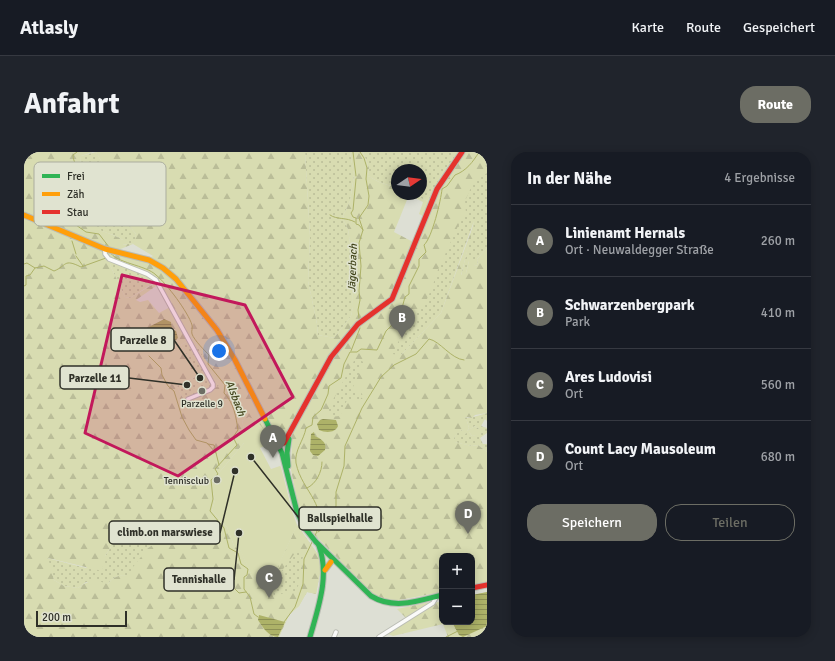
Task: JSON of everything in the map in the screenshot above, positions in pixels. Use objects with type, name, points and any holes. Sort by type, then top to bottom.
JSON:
[{"type":"main road","points":[[283,448],[312,395],[324,367],[360,322],[392,299],[437,189],[462,152]]},
{"type":"main road","points":[[24,215],[34,219]]},
{"type":"main road","points":[[51,226],[106,249],[137,256],[160,266],[172,275],[191,296],[225,342],[274,438],[283,448],[300,519],[304,527],[328,559],[344,569],[371,596],[383,603],[395,604],[439,595]]},
{"type":"main road","points":[[310,637],[328,559]]},
{"type":"main road","points":[[475,587],[487,585]]},
{"type":"street","points":[[106,249],[108,257],[147,274],[158,284],[213,384],[213,388],[210,390],[188,399]]},
{"type":"street","points":[[379,637],[433,603],[439,596]]},
{"type":"street","points":[[334,637],[336,632]]},
{"type":"highlighted area","points":[[122,275],[245,305],[293,397],[178,476],[85,433]]},
{"type":"green space","points":[[24,152],[93,152],[81,156],[80,162],[34,162],[34,226],[94,226],[123,240],[123,245],[134,243],[136,234],[130,226],[166,226],[166,162],[102,162],[96,152],[305,152],[310,236],[308,281],[318,335],[334,338],[351,316],[353,307],[352,257],[348,229],[343,219],[350,201],[354,176],[350,152],[363,152],[369,168],[368,176],[391,186],[391,200],[407,200],[394,232],[413,242],[423,216],[419,214],[423,202],[419,200],[428,201],[443,172],[459,152],[483,152],[487,173],[474,181],[465,201],[466,214],[458,226],[437,272],[427,299],[408,323],[392,354],[401,355],[441,313],[475,221],[461,275],[466,273],[469,261],[473,261],[475,266],[478,265],[477,259],[487,248],[487,413],[475,415],[472,418],[463,418],[467,421],[469,428],[467,431],[475,426],[479,429],[479,435],[472,436],[469,432],[465,434],[462,430],[458,432],[454,438],[455,442],[472,446],[478,445],[487,452],[487,582],[475,585],[475,553],[439,553],[439,593],[394,601],[386,601],[374,595],[313,533],[304,521],[298,504],[291,470],[292,441],[285,439],[279,440],[271,429],[266,432],[249,417],[242,421],[244,429],[244,443],[213,480],[211,485],[215,500],[212,511],[227,527],[234,546],[240,549],[253,578],[268,591],[297,525],[319,556],[321,567],[316,594],[307,592],[299,606],[289,615],[279,637],[24,637]],"holes":[[[133,244],[153,256],[149,258],[118,250]],[[112,262],[148,276],[155,283],[130,298],[125,297],[110,265]],[[159,284],[172,306],[159,313],[148,300],[140,302],[136,300]],[[163,319],[178,338],[173,343],[154,351],[143,334],[146,329]],[[193,338],[204,358],[204,364],[219,386],[184,401],[177,386],[199,375],[181,345]],[[355,359],[360,359],[364,363],[353,387],[355,391],[361,392],[363,396],[359,401],[353,399],[347,400],[340,416],[329,417],[329,408]],[[314,432],[315,436],[323,440],[314,456],[311,453],[311,434]],[[143,532],[156,536],[156,543],[148,548],[133,567],[133,576],[119,576],[113,578],[108,584],[99,581],[92,581],[85,583],[78,588],[64,586],[54,580],[48,558],[102,571],[105,556],[116,539]],[[298,549],[304,554],[298,587],[295,592],[289,591],[274,597],[275,584],[286,565]]]},
{"type":"green space","points":[[96,152],[102,162],[80,162],[81,156]]},
{"type":"green space","points":[[305,152],[350,152],[354,175],[350,201],[343,219],[348,229],[352,257],[353,307],[351,316],[334,338],[318,335],[308,281],[310,236]]},
{"type":"green space","points":[[363,152],[459,152],[443,172],[428,201],[426,200],[427,200],[427,164],[391,164],[391,186],[368,176],[369,168]]},
{"type":"green space","points":[[480,152],[487,152],[487,248],[477,259],[478,265],[475,266],[472,261],[469,261],[466,273],[461,276],[474,221],[441,313],[401,355],[308,526],[298,504],[291,462]]},
{"type":"green space","points":[[91,226],[129,226],[136,234],[135,243],[122,245],[123,240]]},
{"type":"green space","points":[[112,262],[144,274],[155,282],[130,298],[125,297],[110,265]]},
{"type":"green space","points":[[193,338],[204,358],[205,364],[219,386],[184,401],[177,386],[199,375],[181,345]]},
{"type":"green space","points":[[487,413],[487,421],[485,419],[481,426],[487,428],[487,433],[480,438],[483,444],[487,444],[487,452],[478,445],[472,446],[454,442],[454,438],[458,431],[462,430],[465,434],[466,432],[469,432],[472,436],[479,432],[479,429],[475,426],[467,431],[469,428],[467,421],[463,419],[463,417],[470,418]]},
{"type":"green space","points":[[249,417],[256,421],[265,431],[271,443],[260,448],[271,469],[281,467],[297,525],[267,591],[253,578],[240,550],[234,546],[227,527],[212,511],[215,500],[211,485],[213,480],[244,443],[238,436],[244,429],[242,421]]},
{"type":"green space","points":[[297,525],[319,556],[321,567],[316,594],[307,592],[299,606],[289,615],[279,637],[245,637]]},
{"type":"green space","points":[[143,532],[156,536],[157,543],[148,548],[133,577],[119,576],[113,578],[108,584],[86,582],[78,588],[64,586],[54,580],[47,558],[86,568],[105,556],[116,539]]},
{"type":"green space","points":[[487,592],[487,637],[448,637],[443,625],[475,625],[475,594]]},
{"type":"green space","points":[[430,602],[406,618],[397,609]]},
{"type":"green space","points":[[437,602],[439,602],[439,625],[393,636],[388,634]]},
{"type":"shaded area","points":[[164,319],[171,322],[172,330],[176,331],[178,338],[173,343],[154,351],[143,334],[143,330]]},
{"type":"shaded area","points":[[323,419],[336,420],[338,426],[337,428],[330,432],[319,430],[317,424]]},
{"type":"shaded area","points":[[314,432],[315,436],[325,445],[325,450],[318,456],[313,455],[310,451],[311,434]]},
{"type":"shaded area","points":[[487,592],[487,626],[463,637],[459,635],[454,625],[475,625],[475,594]]},
{"type":"shaded area","points":[[259,615],[285,622],[278,637],[269,634],[264,629],[258,620]]},
{"type":"waterway","name":"Alsbach","points":[[75,162],[73,155],[77,152]]},
{"type":"waterway","points":[[353,152],[356,176]]},
{"type":"waterway","name":"Jägerbach","points":[[359,318],[358,310],[360,300],[359,291],[361,266],[359,243],[363,230],[359,218],[368,205],[369,196],[366,179],[367,168],[364,158],[360,152]]},
{"type":"waterway","points":[[314,538],[318,527],[319,517],[317,508],[314,499],[299,473],[296,463],[296,454],[306,428],[312,425],[313,417],[321,410],[328,394],[329,386],[341,378],[344,364],[350,352],[357,352],[361,349],[377,350],[386,331],[396,321],[397,314],[402,308],[405,297],[409,294],[409,286],[419,266],[419,259],[426,252],[424,245],[433,227],[442,189],[447,186],[455,175],[469,166],[479,152]]},
{"type":"waterway","points":[[356,179],[353,210],[351,213],[353,217],[356,218],[356,224],[363,230]]},
{"type":"waterway","points":[[330,215],[336,218],[355,222]]},
{"type":"waterway","name":"Alsbach","points":[[77,226],[86,232],[99,234],[109,247]]},
{"type":"waterway","points":[[72,241],[76,254]]},
{"type":"waterway","name":"Alsbach","points":[[110,252],[118,259],[151,272],[166,285],[177,298],[190,319],[193,336],[209,355],[208,364],[225,385],[224,393],[234,410],[238,430],[233,437],[237,445],[215,469],[218,474],[211,480],[213,499],[210,511],[224,528],[229,548],[238,553],[241,564],[248,569],[247,575],[244,577],[244,589],[250,597],[254,614],[258,617]]},
{"type":"waterway","points":[[76,256],[83,266]]},
{"type":"waterway","points":[[24,264],[27,263],[35,268],[44,266],[54,271],[68,263],[81,267],[106,258]]},
{"type":"waterway","points":[[24,286],[26,285],[26,276],[30,275],[35,268]]},
{"type":"waterway","name":"Jägerbach","points":[[351,351],[360,328]]},
{"type":"waterway","points":[[318,532],[331,523],[336,506],[336,492],[344,466],[345,446],[362,408],[381,377],[394,365],[416,354],[429,339],[433,340],[455,357],[464,360]]},
{"type":"waterway","points":[[149,356],[161,368],[162,375],[168,386],[174,391],[182,417],[189,430],[196,440],[207,443],[216,453],[219,465]]},
{"type":"waterway","points":[[208,444],[214,445],[216,453]]},
{"type":"waterway","points":[[307,488],[313,484],[318,477],[322,462]]},
{"type":"waterway","points":[[284,622],[295,607],[303,584],[304,559],[313,540]]},
{"type":"waterway","points":[[235,589],[239,593],[246,592]]},
{"type":"waterway","points":[[446,637],[458,631]]},
{"type":"traffic: fast","points":[[265,419],[282,453],[297,512],[304,527],[316,542],[371,596],[380,600],[388,603],[406,603],[439,596]]},
{"type":"traffic: fast","points":[[288,466],[287,453],[289,439]]},
{"type":"traffic: fast","points":[[310,637],[322,592],[323,569],[319,546]]},
{"type":"traffic: slow","points":[[24,215],[34,219]]},
{"type":"traffic: slow","points":[[50,226],[105,249],[149,260],[163,268],[176,279],[217,330],[235,360],[265,419]]},
{"type":"traffic: slow","points":[[325,570],[331,562]]},
{"type":"traffic: jam","points":[[284,443],[331,357],[358,324],[392,299],[437,189],[462,152]]},
{"type":"traffic: jam","points":[[475,587],[487,585]]},
{"type":"place","name":"Schwarzenbergpark","points":[[402,338]]},
{"type":"place","name":"Parzelle 8","points":[[200,378]]},
{"type":"place","name":"Parzelle 11","points":[[187,385]]},
{"type":"place","name":"Parzelle 9","points":[[202,391]]},
{"type":"place","name":"Ballspielhalle","points":[[251,457]]},
{"type":"place","name":"Linienamt Hernals","points":[[273,458]]},
{"type":"place","name":"climb.on marswiese","points":[[235,471]]},
{"type":"place","name":"Tennisclub","points":[[217,480]]},
{"type":"place","name":"Tennishalle","points":[[239,533]]},
{"type":"place","name":"Count Lacy Mausoleum","points":[[468,534]]},
{"type":"place","name":"Ares Ludovisi","points":[[269,598]]}]
